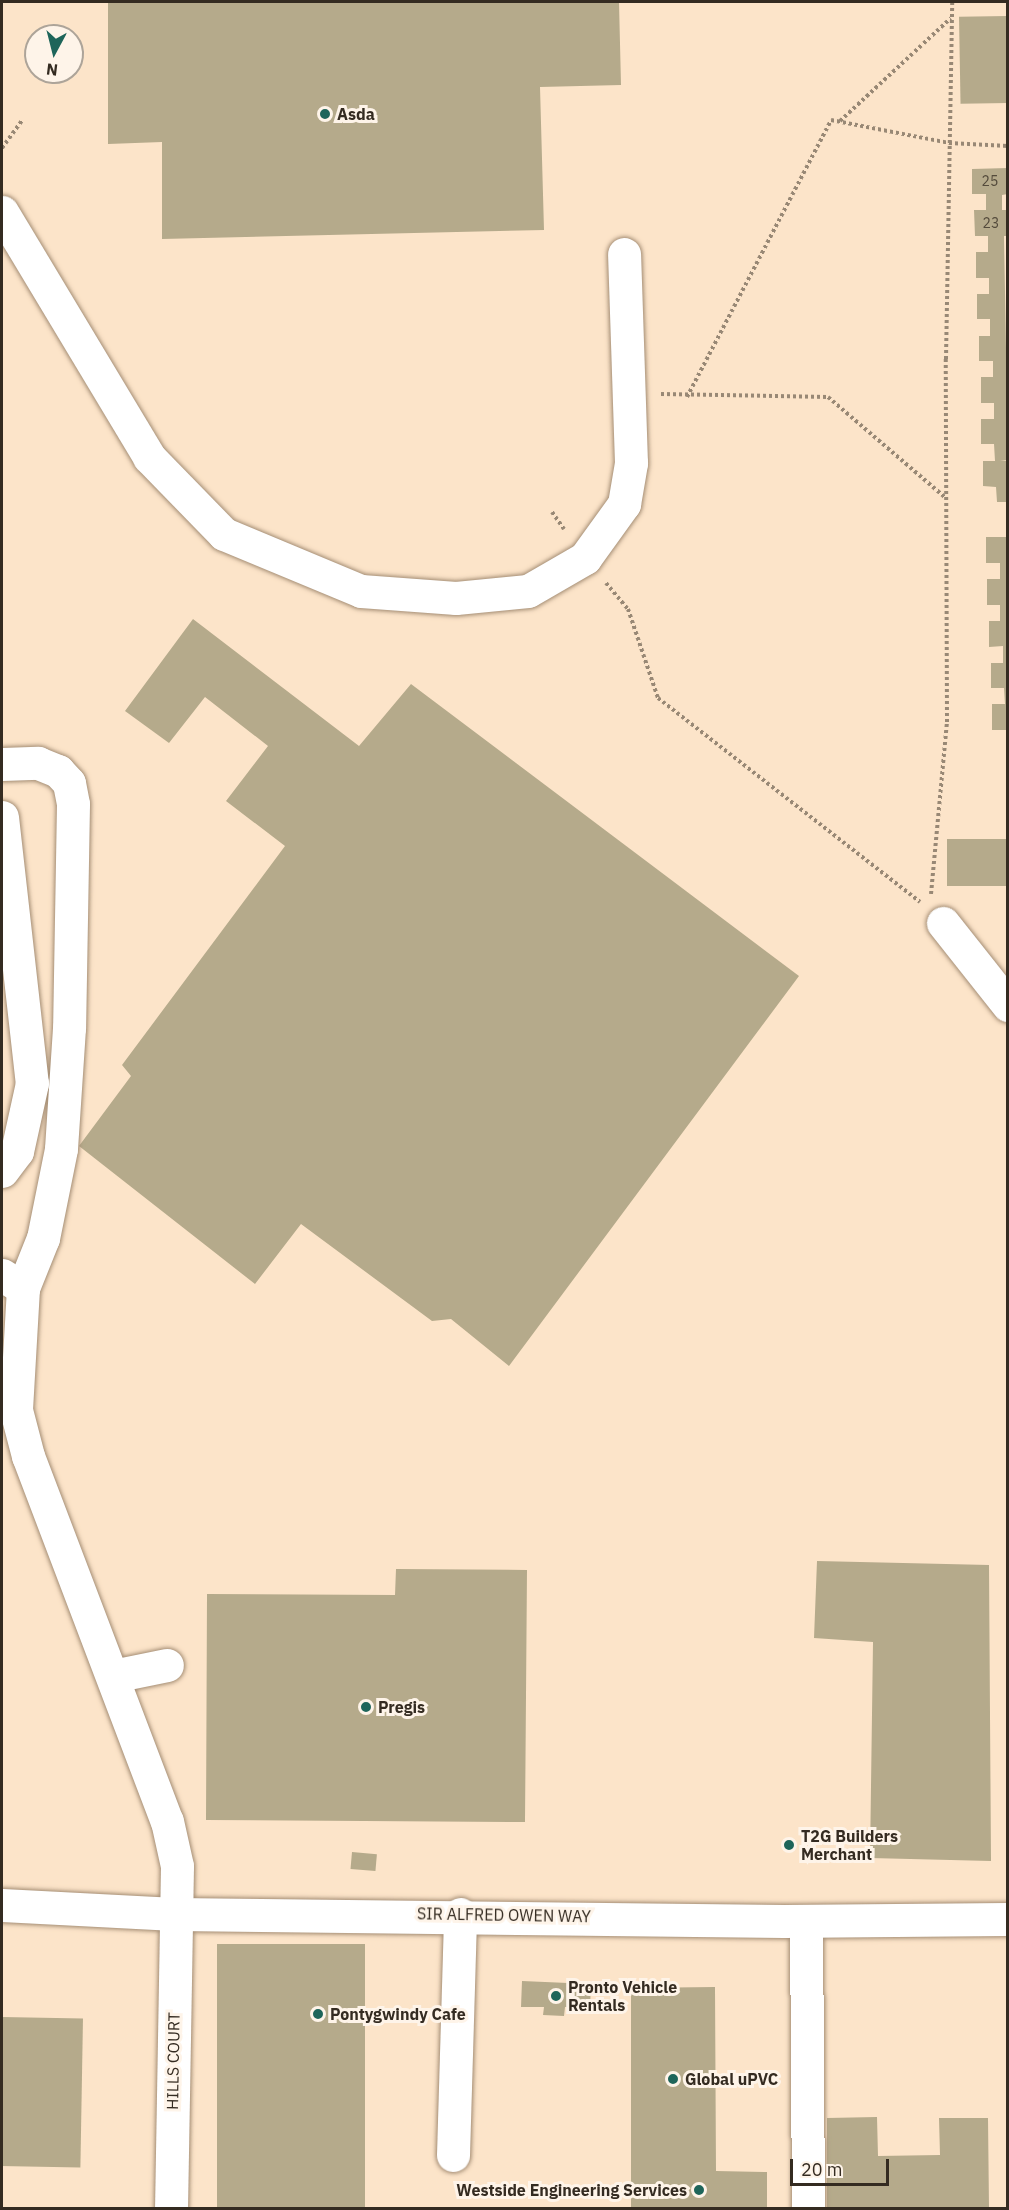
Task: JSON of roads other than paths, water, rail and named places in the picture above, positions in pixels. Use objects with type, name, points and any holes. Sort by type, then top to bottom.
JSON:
[{"type":"street","points":[[2,212],[149,457],[224,534],[361,591],[456,598],[528,591],[585,558],[624,504],[631,462],[624,254]]},
{"type":"street","name":"HILLS COURT","points":[[2,764],[38,763],[58,771],[69,783],[73,804],[69,1028],[61,1149],[49,1215],[12,1281],[16,1410],[28,1456],[167,1821],[177,1866],[171,2208]]},
{"type":"street","points":[[2,1171],[17,1151],[32,1083],[3,817]]},
{"type":"street","points":[[936,917],[1008,1005]]},
{"type":"street","points":[[113,1676],[167,1665]]},
{"type":"street","name":"SIR ALFRED OWEN WAY","points":[[2,1905],[175,1914],[459,1914],[806,1921],[1008,1919]]},
{"type":"street","points":[[453,2155],[459,1914]]},
{"type":"street","points":[[806,1921],[808,2208]]},
{"type":"place","name":"Asda","points":[[325,114]]},
{"type":"place","name":"Pregis","points":[[366,1707]]},
{"type":"place","name":"T2G Builders Merchant","points":[[789,1845]]},
{"type":"place","name":"Pronto Vehicle Rentals","points":[[556,1996]]},
{"type":"place","name":"Pontygwindy Cafe","points":[[318,2014]]},
{"type":"place","name":"Global uPVC","points":[[673,2079]]},
{"type":"place","name":"Westside Engineering Services","points":[[699,2190]]}]
